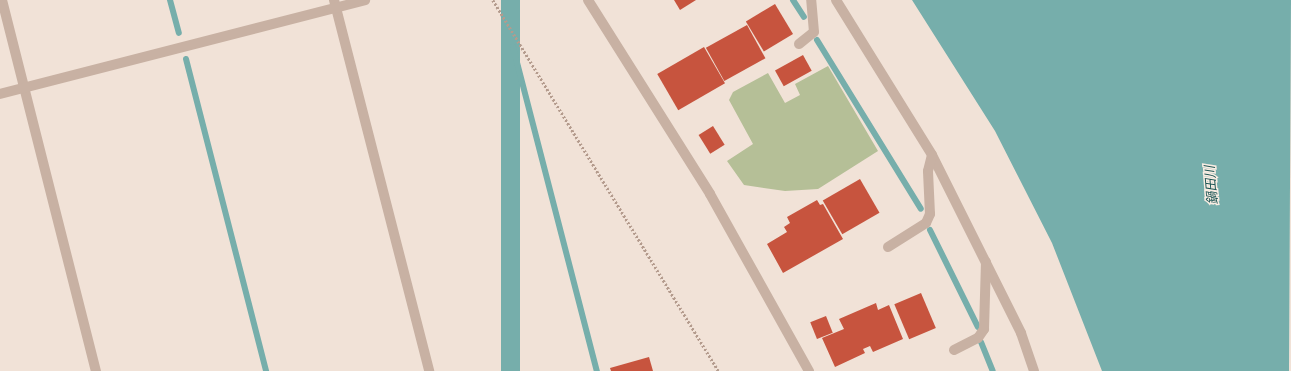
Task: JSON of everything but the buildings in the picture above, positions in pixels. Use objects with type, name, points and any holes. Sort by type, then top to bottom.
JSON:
[{"type":"street","points":[[2,0],[96,371]]},
{"type":"street","points":[[0,94],[335,4],[365,0]]},
{"type":"street","points":[[588,0],[710,194],[809,371]]},
{"type":"street","points":[[799,44],[814,32],[811,0]]},
{"type":"street","points":[[836,0],[932,155],[986,260],[1021,333],[1034,371]]},
{"type":"street","points":[[335,4],[429,371]]},
{"type":"street","points":[[888,247],[926,223],[930,214],[928,171],[932,155]]},
{"type":"street","points":[[954,350],[978,338],[984,329],[986,260]]},
{"type":"path","points":[[493,0],[719,371]]},
{"type":"green space","points":[[828,66],[878,151],[818,189],[785,191],[744,185],[727,161],[753,144],[729,100],[733,92],[768,73],[785,103],[800,95],[795,84]]},
{"type":"water","points":[[501,0],[520,0],[520,371],[501,371]]},
{"type":"water","name":"鍋田川","points":[[912,0],[1291,0],[1289,371],[1102,371],[1052,243],[995,131]]},
{"type":"waterway","points":[[170,0],[179,33]]},
{"type":"waterway","points":[[793,0],[804,17]]},
{"type":"waterway","points":[[817,40],[921,209]]},
{"type":"waterway","points":[[513,47],[597,371]]},
{"type":"waterway","points":[[186,59],[266,371]]},
{"type":"waterway","points":[[930,230],[978,327]]},
{"type":"waterway","points":[[981,342],[993,371]]}]
